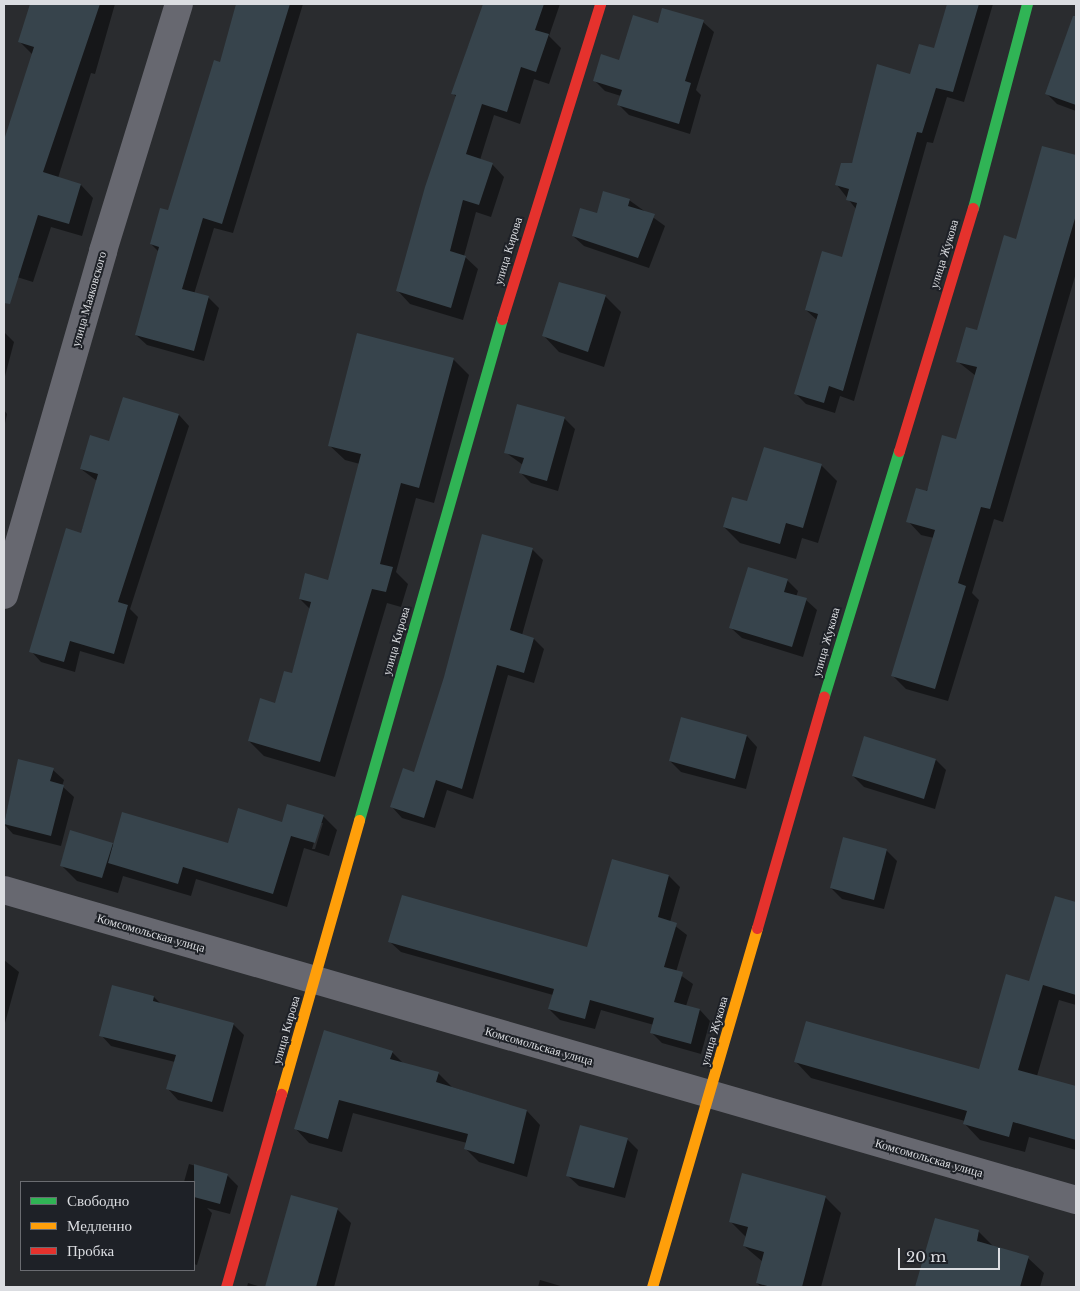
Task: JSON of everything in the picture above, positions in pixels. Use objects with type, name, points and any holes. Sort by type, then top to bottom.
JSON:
[{"type":"street","name":"улица Маяковского","points":[[4,595],[103,251],[179,4]]},
{"type":"street","name":"улица Кирова","points":[[226,1287],[490,358],[600,4]]},
{"type":"street","name":"улица Жукова","points":[[652,1287],[710,1096],[843,632],[978,192],[1027,4]]},
{"type":"street","name":"Комсомольская улица","points":[[4,890],[710,1096],[1076,1200]]},
{"type":"building","points":[[30,4],[100,4],[43,172],[81,184],[69,224],[38,215],[10,304],[4,303],[4,140],[34,47],[18,42]]},
{"type":"building","points":[[236,4],[290,4],[222,224],[203,218],[182,289],[209,296],[194,351],[135,335],[159,247],[150,244],[160,208],[168,210],[214,60],[220,62]]},
{"type":"building","points":[[483,4],[544,4],[535,30],[549,34],[536,72],[521,67],[507,112],[482,104],[466,154],[493,163],[479,205],[463,200],[450,251],[466,256],[451,308],[396,291],[425,187],[456,95],[451,94]]},
{"type":"building","points":[[947,4],[979,4],[953,92],[936,88],[922,133],[917,132],[843,391],[829,386],[824,403],[794,394],[818,314],[805,310],[822,251],[842,257],[857,203],[846,200],[849,189],[835,185],[841,163],[852,163],[877,64],[910,74],[919,44],[934,48]]},
{"type":"building","points":[[662,8],[704,20],[685,81],[691,83],[679,124],[617,105],[622,90],[593,81],[601,54],[619,60],[633,15],[658,23]]},
{"type":"building","points":[[1073,16],[1076,16],[1076,105],[1045,94]]},
{"type":"building","points":[[1042,146],[1076,155],[1076,215],[990,509],[981,507],[958,583],[966,586],[935,689],[891,676],[935,530],[906,522],[916,488],[927,491],[942,435],[956,439],[977,367],[956,362],[966,327],[977,330],[1004,235],[1016,239]]},
{"type":"building","points":[[603,191],[630,199],[628,206],[655,214],[638,258],[572,236],[580,208],[597,213]]},
{"type":"building","points":[[559,282],[606,295],[588,352],[542,336]]},
{"type":"building","points":[[357,333],[454,358],[419,488],[401,483],[380,564],[393,567],[386,592],[372,589],[320,762],[248,741],[260,698],[275,703],[284,671],[292,673],[311,602],[299,599],[305,573],[328,580],[361,454],[328,446]]},
{"type":"building","points":[[123,397],[179,414],[118,602],[128,605],[114,654],[70,641],[64,662],[29,652],[66,528],[81,533],[98,474],[80,469],[90,435],[109,441]]},
{"type":"building","points":[[517,404],[565,417],[547,481],[519,473],[524,458],[504,453]]},
{"type":"building","points":[[764,447],[822,464],[803,528],[786,523],[780,544],[723,527],[732,497],[747,501]]},
{"type":"building","points":[[482,534],[533,548],[510,630],[534,638],[524,673],[497,665],[462,789],[436,780],[424,818],[390,807],[403,768],[414,772],[444,677]]},
{"type":"building","points":[[748,567],[788,579],[784,592],[807,598],[792,647],[729,628]]},
{"type":"building","points":[[681,717],[747,735],[735,779],[669,761]]},
{"type":"building","points":[[864,736],[936,759],[924,799],[852,776]]},
{"type":"building","points":[[18,759],[54,768],[50,781],[64,785],[51,836],[4,824]]},
{"type":"building","points":[[287,804],[324,815],[315,843],[291,836],[273,894],[183,867],[178,884],[108,863],[122,812],[228,843],[238,808],[282,822]]},
{"type":"building","points":[[70,830],[113,843],[102,878],[60,866]]},
{"type":"building","points":[[843,837],[887,849],[874,900],[830,888]]},
{"type":"building","points":[[612,859],[669,875],[658,917],[677,923],[664,967],[683,972],[674,1002],[700,1009],[691,1044],[650,1033],[654,1018],[590,1000],[585,1019],[548,1009],[554,989],[388,942],[402,895],[587,947]]},
{"type":"building","points":[[1055,896],[1076,902],[1076,995],[1043,985],[1018,1070],[1076,1086],[1076,1140],[1013,1122],[1009,1137],[963,1124],[967,1111],[794,1062],[806,1021],[979,1069],[1006,974],[1029,981]]},
{"type":"building","points":[[112,985],[154,996],[153,1001],[234,1023],[212,1102],[166,1089],[176,1055],[99,1036]]},
{"type":"building","points":[[324,1030],[393,1051],[390,1059],[439,1072],[436,1082],[527,1110],[514,1164],[464,1149],[468,1134],[339,1100],[328,1139],[294,1129]]},
{"type":"building","points":[[580,1125],[628,1138],[614,1188],[566,1176]]},
{"type":"building","points":[[194,1164],[228,1174],[220,1204],[195,1197]]},
{"type":"building","points":[[742,1173],[826,1196],[802,1287],[771,1287],[756,1283],[764,1252],[743,1246],[748,1227],[729,1222]]},
{"type":"building","points":[[291,1195],[338,1208],[316,1287],[265,1287]]},
{"type":"building","points":[[935,1218],[979,1230],[977,1241],[1029,1256],[1020,1287],[915,1287]]},
{"type":"traffic: fast","points":[[973,208],[1027,4]]},
{"type":"traffic: fast","points":[[359,820],[502,319]]},
{"type":"traffic: fast","points":[[824,696],[899,451]]},
{"type":"traffic: slow","points":[[281,1094],[359,820]]},
{"type":"traffic: slow","points":[[652,1287],[757,928]]},
{"type":"traffic: jam","points":[[502,319],[600,4]]},
{"type":"traffic: jam","points":[[899,451],[973,208]]},
{"type":"traffic: jam","points":[[757,928],[824,696]]},
{"type":"traffic: jam","points":[[226,1287],[281,1094]]}]
